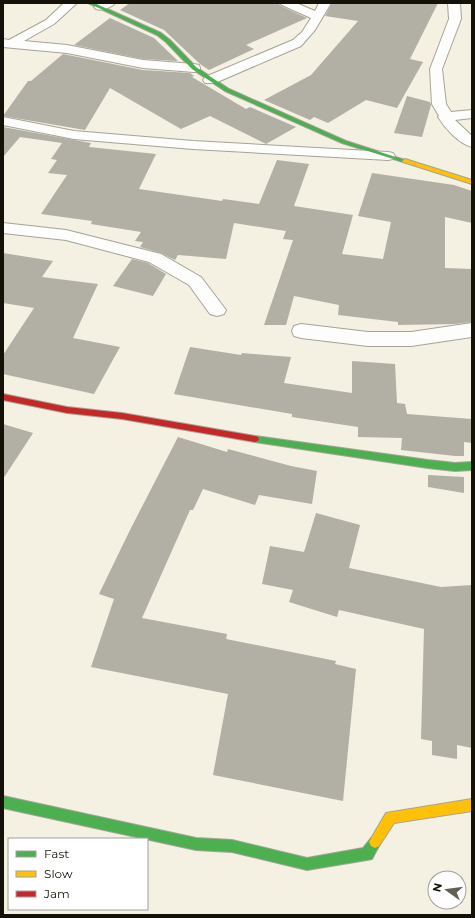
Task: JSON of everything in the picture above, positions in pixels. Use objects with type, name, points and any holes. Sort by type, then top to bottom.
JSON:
[{"type":"street","points":[[286,3],[317,16]]},
{"type":"street","points":[[210,80],[297,43],[304,38],[325,3]]},
{"type":"street","points":[[454,3],[461,20],[449,32],[436,69],[439,104],[452,126],[472,143]]},
{"type":"street","points":[[53,4],[69,4]]},
{"type":"street","points":[[7,44],[50,22],[69,4]]},
{"type":"street","points":[[100,4],[159,34],[168,41],[194,68],[227,90],[344,142],[472,182]]},
{"type":"street","points":[[7,44],[67,49],[143,64],[194,68]]},
{"type":"street","points":[[446,117],[472,114]]},
{"type":"street","points":[[3,121],[59,133],[153,142],[388,156]]},
{"type":"street","points":[[3,228],[66,235],[155,258],[195,281],[217,310]]},
{"type":"street","points":[[301,331],[368,339],[411,339],[472,330]]},
{"type":"street","points":[[3,397],[67,410],[122,416],[278,443],[428,464],[455,467],[472,466]]},
{"type":"street","points":[[3,802],[196,844],[232,846],[307,864],[367,854],[390,817],[472,805]]},
{"type":"building","points":[[130,3],[278,3],[281,6],[307,18],[246,45],[254,49],[209,70],[200,64],[164,30],[120,10]]},
{"type":"building","points":[[332,3],[438,3],[410,59],[423,62],[397,108],[366,100],[328,123],[314,117],[310,120],[264,100],[311,75],[358,21],[325,16]]},
{"type":"building","points":[[110,18],[154,38],[178,61],[143,59],[74,45]]},
{"type":"building","points":[[63,54],[143,70],[190,73],[194,76],[192,77],[246,109],[250,107],[296,127],[266,144],[210,116],[181,129],[110,88],[85,130],[3,116],[28,81],[31,81]]},
{"type":"building","points":[[407,96],[430,102],[431,105],[422,137],[394,133]]},
{"type":"building","points":[[3,127],[91,143],[89,147],[156,154],[139,189],[222,201],[223,199],[259,204],[277,160],[309,164],[294,206],[353,215],[342,254],[383,259],[391,222],[358,216],[372,173],[454,185],[472,191],[472,223],[445,217],[445,268],[472,269],[472,322],[455,324],[398,325],[398,322],[338,315],[339,305],[294,296],[286,325],[264,325],[293,240],[283,239],[286,231],[234,223],[226,259],[178,255],[175,260],[161,253],[140,247],[143,242],[135,241],[141,232],[91,224],[92,221],[41,214],[67,175],[48,173],[57,160],[51,159],[62,143],[20,137],[3,157]]},
{"type":"building","points":[[3,253],[53,261],[42,277],[98,284],[73,338],[120,347],[94,394],[3,374],[3,355],[34,308],[3,303]]},
{"type":"building","points":[[132,259],[148,263],[166,274],[153,296],[113,286]]},
{"type":"building","points":[[190,347],[241,355],[242,353],[291,357],[284,383],[352,393],[352,361],[395,364],[397,403],[405,404],[407,414],[472,419],[472,443],[464,442],[464,456],[401,450],[402,438],[358,437],[358,427],[292,417],[292,414],[174,394]]},
{"type":"building","points":[[3,424],[33,433],[3,479]]},
{"type":"building","points":[[178,437],[227,452],[228,449],[291,466],[317,471],[312,504],[259,495],[255,505],[203,489],[193,510],[190,510],[142,618],[227,634],[226,639],[336,661],[335,664],[356,669],[343,801],[213,775],[228,694],[91,667],[114,599],[99,594]]},
{"type":"building","points":[[428,475],[464,477],[464,493],[428,487]]},
{"type":"building","points":[[316,513],[360,525],[349,568],[441,587],[472,585],[472,748],[457,745],[457,759],[432,755],[432,741],[421,739],[424,629],[339,610],[337,617],[289,602],[293,590],[262,584],[270,546],[304,552]]},
{"type":"traffic: fast","points":[[90,3],[159,34],[168,41],[194,68],[227,90],[344,142],[405,161]]},
{"type":"traffic: fast","points":[[255,439],[428,464],[455,467],[472,466]]},
{"type":"traffic: fast","points":[[3,802],[196,844],[232,846],[307,864],[367,854],[375,842]]},
{"type":"traffic: slow","points":[[405,161],[472,182]]},
{"type":"traffic: slow","points":[[375,842],[390,817],[472,805]]},
{"type":"traffic: jam","points":[[3,397],[67,410],[122,416],[255,439]]}]
